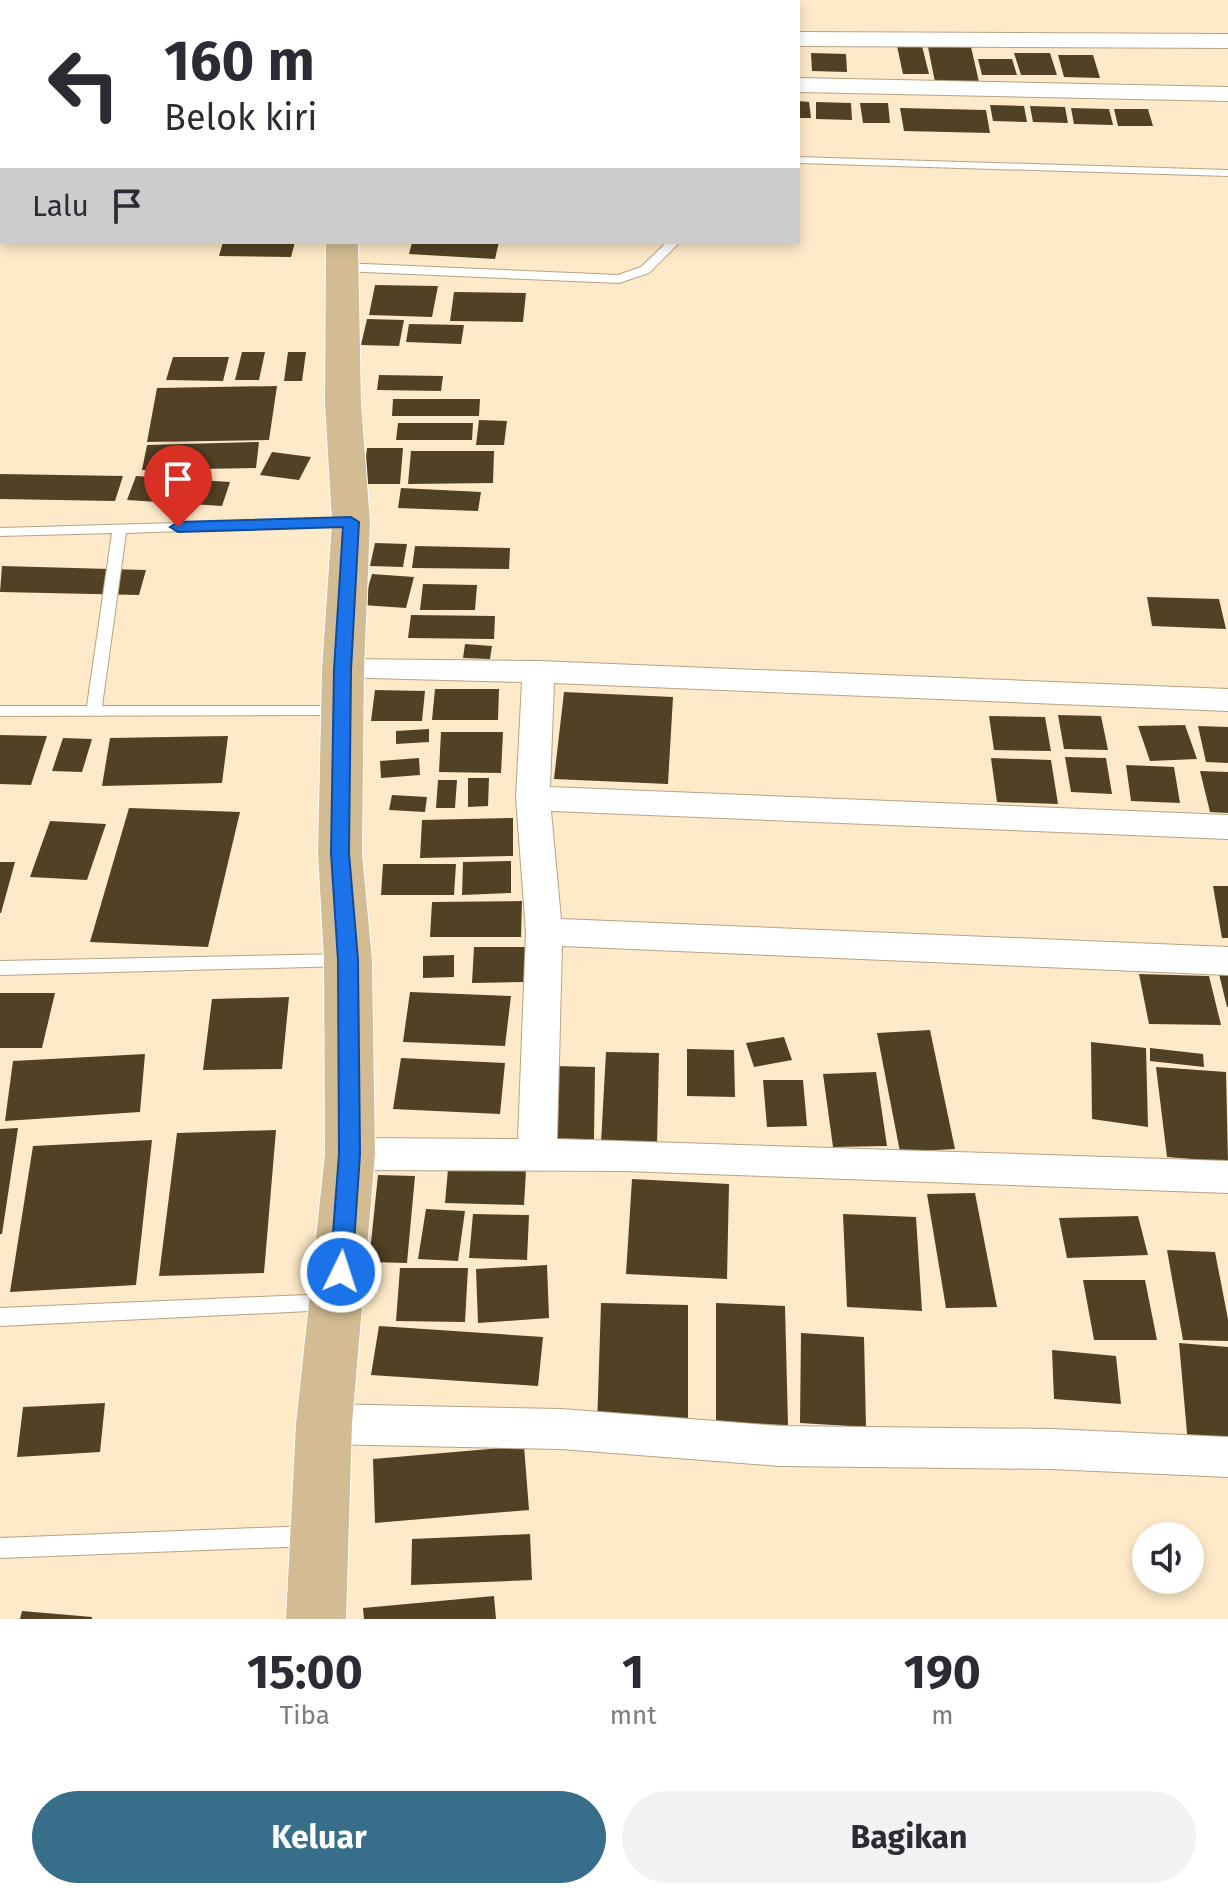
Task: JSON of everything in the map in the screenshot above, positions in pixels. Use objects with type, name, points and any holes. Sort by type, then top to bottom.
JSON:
[{"type":"main road","points":[[316,1619],[324,1424],[350,1154],[348,960],[340,853],[343,690],[351,522],[343,403],[342,255]]},
{"type":"street","points":[[800,39],[1228,41]]},
{"type":"street","points":[[1145,40],[1167,93]]},
{"type":"street","points":[[800,85],[1228,94]]},
{"type":"street","points":[[343,690],[539,672],[1228,700]]},
{"type":"street","points":[[537,1155],[544,932],[533,798],[539,672]]},
{"type":"street","points":[[533,798],[1228,827]]},
{"type":"street","points":[[544,932],[1228,961]]},
{"type":"street","points":[[350,1154],[640,1155],[1228,1177]]},
{"type":"street","points":[[324,1424],[561,1429],[780,1446],[1051,1449],[1228,1457]]},
{"type":"lane","points":[[800,160],[853,158],[1228,173]]},
{"type":"lane","points":[[342,255],[619,279],[645,270],[672,244]]},
{"type":"lane","points":[[0,532],[351,522]]},
{"type":"lane","points":[[94,711],[120,529]]},
{"type":"lane","points":[[0,711],[94,711],[343,690]]},
{"type":"lane","points":[[0,968],[348,960]]},
{"type":"lane","points":[[0,1317],[338,1302]]},
{"type":"lane","points":[[0,1548],[320,1536]]},
{"type":"building","points":[[897,46],[922,46],[929,74],[903,74]]},
{"type":"building","points":[[928,47],[971,47],[979,82],[935,82]]},
{"type":"building","points":[[811,53],[846,54],[847,72],[812,71]]},
{"type":"building","points":[[1014,53],[1050,53],[1057,75],[1021,75]]},
{"type":"building","points":[[1058,55],[1093,55],[1100,78],[1064,77]]},
{"type":"building","points":[[978,59],[1012,59],[1017,75],[982,75]]},
{"type":"building","points":[[800,101],[809,102],[811,118],[800,118]]},
{"type":"building","points":[[816,102],[851,103],[852,120],[816,119]]},
{"type":"building","points":[[860,103],[888,103],[890,123],[863,123]]},
{"type":"building","points":[[990,105],[1024,106],[1027,122],[993,121]]},
{"type":"building","points":[[1030,106],[1065,107],[1068,123],[1033,122]]},
{"type":"building","points":[[900,108],[986,110],[990,133],[904,131]]},
{"type":"building","points":[[1071,108],[1109,109],[1113,125],[1074,124]]},
{"type":"building","points":[[1114,109],[1148,109],[1153,126],[1118,126]]},
{"type":"building","points":[[222,244],[294,244],[291,257],[219,256]]},
{"type":"building","points":[[412,244],[499,244],[495,259],[409,254]]},
{"type":"building","points":[[375,285],[438,286],[432,317],[369,315]]},
{"type":"building","points":[[454,292],[526,293],[523,322],[450,321]]},
{"type":"building","points":[[367,319],[404,320],[399,346],[361,345]]},
{"type":"building","points":[[409,324],[464,325],[461,344],[406,342]]},
{"type":"building","points":[[242,352],[265,352],[259,380],[235,380]]},
{"type":"building","points":[[288,352],[306,352],[302,381],[284,381]]},
{"type":"building","points":[[173,357],[229,357],[223,381],[166,380]]},
{"type":"building","points":[[379,375],[443,376],[441,391],[377,390]]},
{"type":"building","points":[[277,386],[269,440],[147,442],[157,388]]},
{"type":"building","points":[[393,399],[480,399],[479,416],[392,416]]},
{"type":"building","points":[[479,420],[507,421],[504,445],[476,445]]},
{"type":"building","points":[[398,423],[473,423],[472,440],[396,440]]},
{"type":"building","points":[[259,442],[256,468],[142,470],[147,445]]},
{"type":"building","points":[[367,448],[403,448],[400,484],[363,484]]},
{"type":"building","points":[[411,451],[494,451],[493,483],[408,484]]},
{"type":"building","points":[[272,452],[311,457],[299,480],[260,475]]},
{"type":"building","points":[[0,474],[123,476],[115,501],[0,499]]},
{"type":"building","points":[[136,476],[230,482],[222,506],[127,500]]},
{"type":"building","points":[[401,488],[481,492],[478,511],[398,508]]},
{"type":"building","points":[[375,543],[407,544],[403,567],[370,566]]},
{"type":"building","points":[[415,546],[510,548],[509,569],[412,568]]},
{"type":"building","points":[[2,566],[146,570],[139,595],[0,592]]},
{"type":"building","points":[[372,574],[414,577],[406,608],[363,605]]},
{"type":"building","points":[[423,584],[477,585],[475,610],[420,610]]},
{"type":"building","points":[[1147,597],[1219,599],[1226,629],[1152,626]]},
{"type":"building","points":[[411,615],[495,616],[494,639],[408,638]]},
{"type":"building","points":[[465,644],[492,646],[490,659],[463,658]]},
{"type":"building","points":[[435,689],[499,689],[498,720],[432,720]]},
{"type":"building","points":[[375,690],[425,691],[422,721],[371,721]]},
{"type":"building","points":[[564,692],[673,697],[668,784],[554,779]]},
{"type":"building","points":[[1058,715],[1101,716],[1108,750],[1064,749]]},
{"type":"building","points":[[989,716],[1045,717],[1051,751],[994,750]]},
{"type":"building","points":[[1185,725],[1197,759],[1150,761],[1138,726]]},
{"type":"building","points":[[1198,726],[1228,727],[1228,763],[1206,762]]},
{"type":"building","points":[[429,729],[429,742],[396,744],[396,731]]},
{"type":"building","points":[[441,732],[503,732],[501,773],[439,772]]},
{"type":"building","points":[[0,735],[47,736],[31,785],[0,784]]},
{"type":"building","points":[[228,736],[222,783],[102,786],[110,738]]},
{"type":"building","points":[[63,738],[92,739],[82,772],[52,771]]},
{"type":"building","points":[[1065,757],[1106,758],[1112,794],[1071,792]]},
{"type":"building","points":[[419,758],[420,775],[381,778],[380,761]]},
{"type":"building","points":[[991,758],[1051,760],[1058,804],[997,802]]},
{"type":"building","points":[[1126,765],[1174,767],[1180,803],[1131,801]]},
{"type":"building","points":[[1200,771],[1228,772],[1228,813],[1210,812]]},
{"type":"building","points":[[468,778],[489,778],[488,806],[468,807]]},
{"type":"building","points":[[438,780],[457,780],[455,808],[436,808]]},
{"type":"building","points":[[392,795],[427,797],[425,812],[389,810]]},
{"type":"building","points":[[129,808],[240,812],[208,947],[90,942]]},
{"type":"building","points":[[513,818],[513,856],[420,858],[422,820]]},
{"type":"building","points":[[50,821],[106,824],[87,880],[30,877]]},
{"type":"building","points":[[511,861],[511,893],[462,895],[463,862]]},
{"type":"building","points":[[0,862],[15,862],[1,913],[0,913]]},
{"type":"building","points":[[383,864],[456,864],[454,895],[381,895]]},
{"type":"building","points":[[1213,886],[1228,886],[1228,938],[1222,938]]},
{"type":"building","points":[[522,901],[521,937],[430,937],[432,902]]},
{"type":"building","points":[[474,947],[528,947],[527,982],[472,983]]},
{"type":"building","points":[[454,955],[454,977],[423,978],[423,956]]},
{"type":"building","points":[[1139,974],[1209,976],[1221,1025],[1149,1024]]},
{"type":"building","points":[[1219,974],[1228,974],[1228,1007],[1227,1007]]},
{"type":"building","points":[[410,992],[511,996],[505,1046],[403,1042]]},
{"type":"building","points":[[0,993],[55,993],[42,1048],[0,1048]]},
{"type":"building","points":[[289,997],[282,1069],[203,1070],[212,999]]},
{"type":"building","points":[[930,1030],[955,1149],[900,1152],[877,1033]]},
{"type":"building","points":[[784,1037],[792,1060],[754,1067],[746,1043]]},
{"type":"building","points":[[1091,1042],[1146,1048],[1148,1127],[1092,1119]]},
{"type":"building","points":[[1150,1048],[1203,1054],[1204,1067],[1150,1061]]},
{"type":"building","points":[[687,1049],[734,1050],[735,1097],[687,1096]]},
{"type":"building","points":[[606,1052],[659,1053],[657,1145],[601,1143]]},
{"type":"building","points":[[145,1054],[140,1112],[5,1121],[13,1061]]},
{"type":"building","points":[[401,1058],[505,1063],[500,1114],[393,1109]]},
{"type":"building","points":[[554,1066],[595,1067],[594,1139],[552,1139]]},
{"type":"building","points":[[1156,1067],[1226,1072],[1228,1162],[1167,1157]]},
{"type":"building","points":[[876,1072],[887,1146],[833,1147],[823,1074]]},
{"type":"building","points":[[763,1080],[803,1080],[807,1126],[767,1127]]},
{"type":"building","points":[[18,1128],[2,1234],[0,1234],[0,1129]]},
{"type":"building","points":[[276,1130],[264,1273],[159,1276],[177,1133]]},
{"type":"building","points":[[152,1140],[136,1285],[10,1292],[33,1146]]},
{"type":"building","points":[[448,1169],[526,1170],[524,1205],[445,1203]]},
{"type":"building","points":[[378,1175],[415,1176],[407,1263],[369,1262]]},
{"type":"building","points":[[632,1179],[729,1184],[727,1279],[626,1274]]},
{"type":"building","points":[[975,1193],[997,1307],[946,1308],[927,1194]]},
{"type":"building","points":[[426,1209],[465,1211],[458,1261],[418,1259]]},
{"type":"building","points":[[473,1214],[529,1215],[527,1260],[469,1258]]},
{"type":"building","points":[[843,1214],[916,1217],[922,1311],[847,1307]]},
{"type":"building","points":[[1138,1216],[1148,1255],[1067,1258],[1059,1218]]},
{"type":"building","points":[[1167,1250],[1215,1252],[1228,1319],[1228,1341],[1183,1340]]},
{"type":"building","points":[[547,1265],[549,1318],[478,1323],[476,1269]]},
{"type":"building","points":[[400,1268],[468,1268],[465,1322],[396,1321]]},
{"type":"building","points":[[1083,1280],[1145,1280],[1157,1340],[1094,1340]]},
{"type":"building","points":[[601,1303],[688,1305],[688,1430],[597,1427]]},
{"type":"building","points":[[716,1303],[785,1306],[788,1425],[716,1423]]},
{"type":"building","points":[[379,1326],[543,1337],[538,1386],[371,1375]]},
{"type":"building","points":[[801,1333],[864,1337],[866,1427],[800,1423]]},
{"type":"building","points":[[1179,1343],[1228,1347],[1228,1448],[1188,1444]]},
{"type":"building","points":[[1052,1350],[1116,1356],[1121,1404],[1054,1399]]},
{"type":"building","points":[[105,1403],[100,1452],[17,1457],[23,1407]]},
{"type":"building","points":[[524,1446],[529,1510],[375,1523],[373,1459]]},
{"type":"building","points":[[530,1534],[532,1580],[411,1585],[412,1539]]},
{"type":"building","points":[[494,1596],[496,1619],[364,1619],[363,1608]]},
{"type":"building","points":[[22,1611],[92,1617],[92,1619],[20,1619]]},
{"type":"route","points":[[178,527],[351,522],[343,670],[340,853],[348,960],[350,1154],[341,1272]]}]
